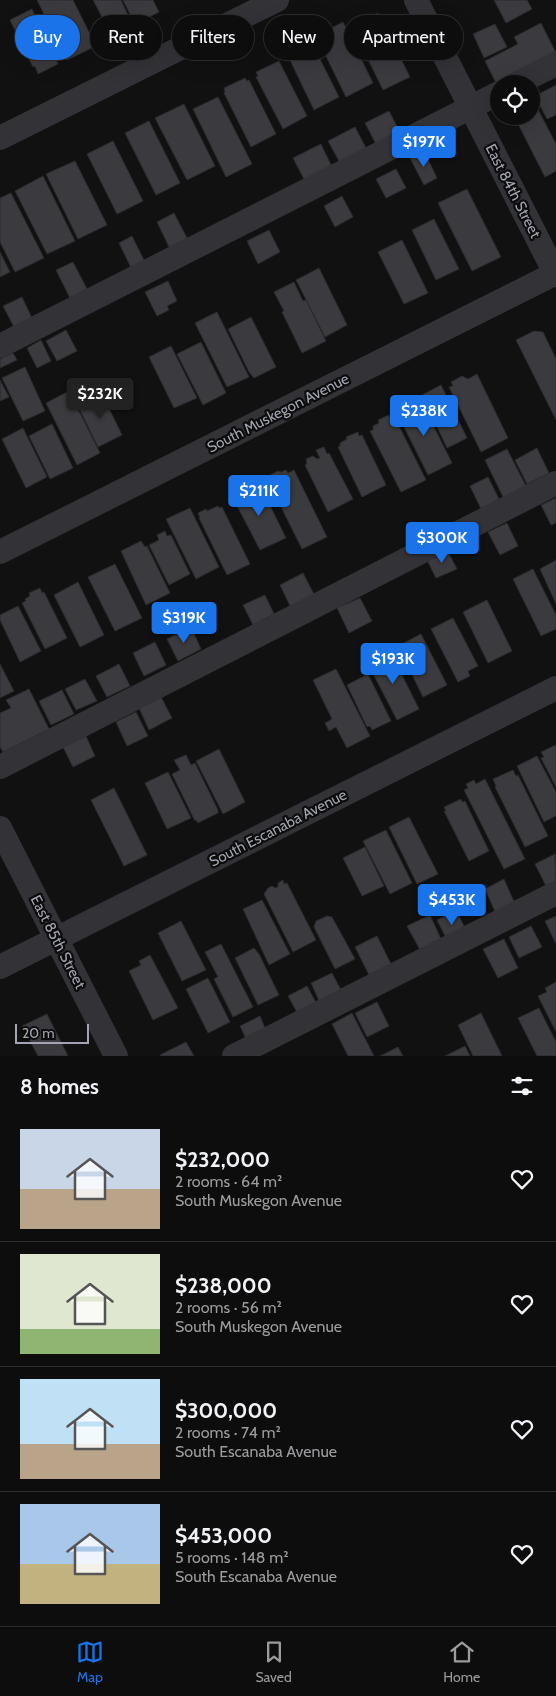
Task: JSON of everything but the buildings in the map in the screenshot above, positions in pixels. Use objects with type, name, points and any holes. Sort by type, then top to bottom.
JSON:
[{"type":"street","points":[[0,138],[277,0]]},
{"type":"street","name":"East 84th Street","points":[[416,0],[556,274]]},
{"type":"street","points":[[534,75],[556,64]]},
{"type":"street","points":[[0,346],[490,98]]},
{"type":"street","name":"South Muskegon Avenue","points":[[0,552],[556,274]]},
{"type":"street","points":[[0,767],[556,483]]},
{"type":"street","name":"South Escanaba Avenue","points":[[0,968],[556,688]]},
{"type":"street","name":"East 85th Street","points":[[0,828],[116,1056]]},
{"type":"street","points":[[234,1056],[556,892]]}]
